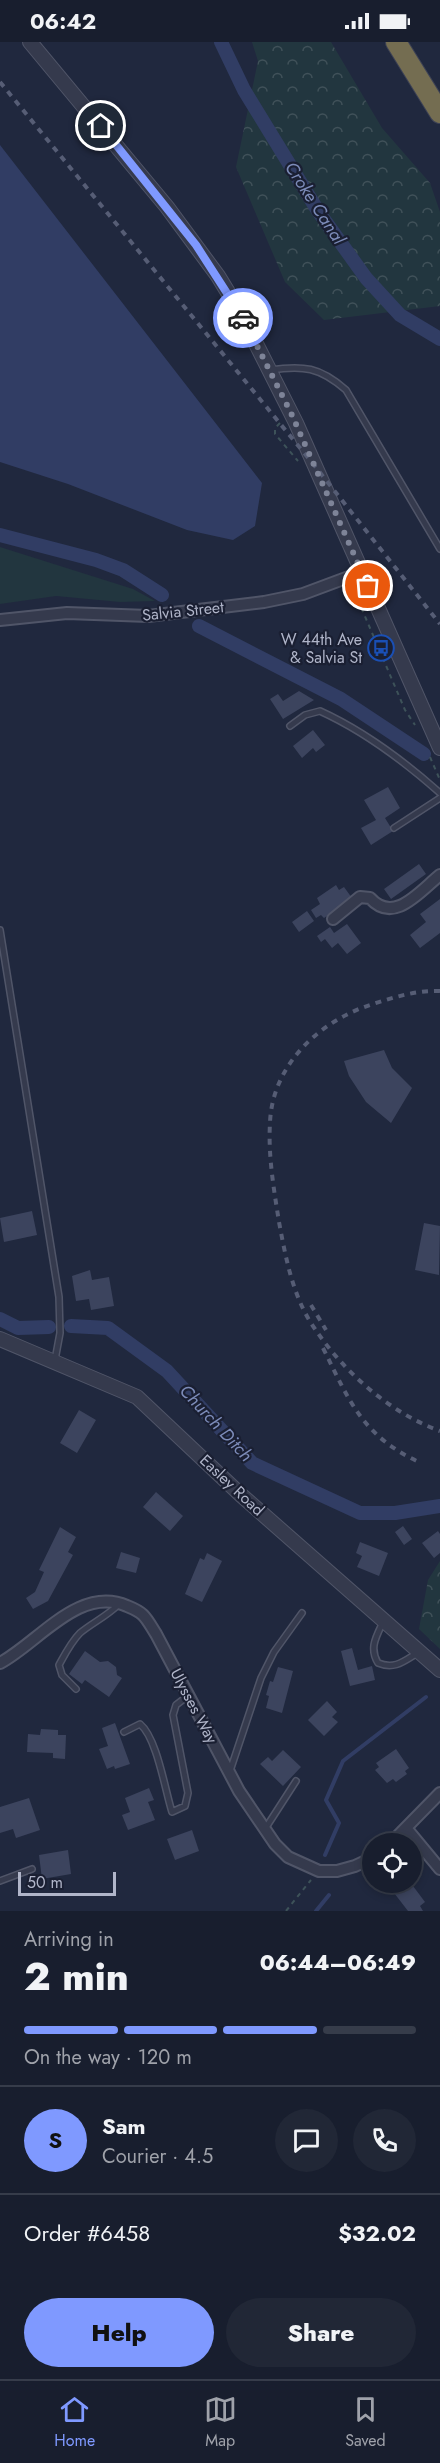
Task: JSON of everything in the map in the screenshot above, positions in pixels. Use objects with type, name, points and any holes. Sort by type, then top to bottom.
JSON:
[{"type":"highway","points":[[396,42],[440,113]]},
{"type":"street","points":[[30,42],[196,245],[240,312],[270,370],[362,572],[436,749]]},
{"type":"street","name":"Salvia Street","points":[[0,620],[67,612],[148,616],[264,602],[303,594],[362,572]]},
{"type":"street","points":[[333,919],[360,897],[370,898],[377,906],[388,910],[399,907],[440,875]]},
{"type":"street","name":"Easley Road","points":[[0,1339],[137,1396],[241,1496],[440,1670]]},
{"type":"street","points":[[0,1663],[14,1656],[76,1609],[108,1601],[120,1604]]},
{"type":"street","name":"Ulysses Way","points":[[120,1604],[142,1614],[156,1634],[229,1772],[265,1829],[288,1857],[319,1871]]},
{"type":"street","points":[[401,1833],[440,1793]]},
{"type":"street","points":[[406,1828],[440,1869]]},
{"type":"street","points":[[319,1871],[337,1871],[362,1862]]},
{"type":"lane","points":[[270,370],[296,367],[315,370],[331,378],[345,390],[440,549]]},
{"type":"lane","points":[[290,726],[305,715],[320,711],[344,722],[413,770],[440,793]]},
{"type":"lane","points":[[394,828],[440,798]]},
{"type":"lane","points":[[0,930],[59,1297],[60,1333],[55,1362]]},
{"type":"lane","points":[[76,1689],[62,1675],[59,1665],[72,1643],[82,1632],[120,1604]]},
{"type":"lane","points":[[229,1772],[261,1678],[274,1652],[302,1613]]},
{"type":"lane","points":[[384,1621],[375,1641],[373,1654],[378,1663],[387,1667],[396,1666],[419,1652]]},
{"type":"lane","points":[[124,1732],[140,1724],[144,1728],[151,1742],[172,1812],[184,1806],[188,1793],[173,1714],[176,1705],[189,1695]]},
{"type":"lane","points":[[265,1829],[296,1781]]},
{"type":"lane","points":[[0,1881],[32,1869]]},
{"type":"path","points":[[352,593],[358,600],[405,710],[419,732]]},
{"type":"path","points":[[436,749],[440,780]]},
{"type":"path","points":[[286,1911],[319,1871]]},
{"type":"green space","points":[[252,42],[331,42],[382,128],[430,183],[440,212],[440,306],[324,320],[285,282],[236,167],[258,61]]},
{"type":"green space","points":[[0,547],[133,589],[155,601],[120,602],[56,596],[0,604]]},
{"type":"green space","points":[[440,1561],[440,1649],[419,1629],[428,1580]]},
{"type":"water","points":[[0,145],[262,483],[255,526],[233,540],[187,530],[68,484],[0,462]]},
{"type":"building","points":[[299,691],[314,700],[283,719],[270,699],[278,694],[283,701]]},
{"type":"building","points":[[313,730],[325,745],[316,752],[313,748],[302,758],[293,746]]},
{"type":"building","points":[[388,787],[400,808],[385,818],[393,831],[371,845],[361,828],[376,820],[364,800]]},
{"type":"building","points":[[419,864],[426,874],[391,899],[384,889]]},
{"type":"building","points":[[336,885],[339,890],[344,887],[352,898],[324,918],[321,915],[316,918],[311,910],[320,904],[317,898]]},
{"type":"building","points":[[440,899],[440,933],[420,948],[410,935],[426,922],[420,914]]},
{"type":"building","points":[[307,911],[314,921],[299,932],[292,922]]},
{"type":"building","points":[[347,924],[361,943],[347,954],[338,943],[332,948],[325,939],[321,942],[317,936],[330,927],[334,933]]},
{"type":"building","points":[[384,1050],[392,1068],[412,1088],[391,1123],[366,1102],[349,1076],[344,1061]]},
{"type":"building","points":[[32,1211],[37,1235],[4,1242],[0,1218]]},
{"type":"building","points":[[424,1223],[440,1226],[439,1275],[415,1270]]},
{"type":"building","points":[[90,1270],[92,1280],[109,1277],[114,1306],[91,1310],[89,1299],[76,1301],[72,1276]]},
{"type":"building","points":[[79,1410],[96,1420],[77,1453],[60,1443]]},
{"type":"building","points":[[156,1492],[183,1516],[170,1531],[143,1507]]},
{"type":"building","points":[[403,1526],[412,1539],[404,1545],[395,1532]]},
{"type":"building","points":[[60,1527],[76,1537],[68,1552],[73,1555],[48,1601],[33,1609],[26,1598],[35,1592],[44,1572],[39,1570]]},
{"type":"building","points":[[438,1531],[440,1553],[434,1558],[422,1543]]},
{"type":"building","points":[[360,1542],[388,1553],[379,1576],[357,1567],[362,1556],[356,1553]]},
{"type":"building","points":[[121,1552],[140,1558],[136,1573],[116,1568]]},
{"type":"building","points":[[207,1553],[222,1561],[202,1602],[185,1594],[200,1558],[204,1560]]},
{"type":"building","points":[[352,1648],[358,1670],[372,1666],[375,1680],[350,1686],[341,1651]]},
{"type":"building","points":[[85,1651],[100,1662],[108,1661],[116,1667],[117,1675],[122,1678],[109,1697],[85,1680],[82,1684],[69,1674]]},
{"type":"building","points":[[278,1667],[293,1671],[282,1713],[266,1708],[269,1696],[266,1695],[270,1681],[273,1682]]},
{"type":"building","points":[[327,1701],[337,1712],[332,1717],[338,1722],[324,1736],[308,1720]]},
{"type":"building","points":[[115,1723],[130,1764],[107,1769],[99,1749],[108,1746],[102,1728]]},
{"type":"building","points":[[41,1729],[58,1730],[58,1735],[66,1735],[65,1759],[53,1758],[53,1753],[27,1752],[28,1734],[40,1735]]},
{"type":"building","points":[[396,1749],[409,1768],[405,1771],[407,1774],[396,1782],[393,1779],[387,1783],[375,1770],[379,1767],[376,1763]]},
{"type":"building","points":[[283,1750],[301,1767],[283,1786],[260,1764],[268,1757],[272,1761]]},
{"type":"building","points":[[149,1788],[154,1800],[148,1802],[155,1820],[128,1830],[122,1815],[130,1812],[125,1798]]},
{"type":"building","points":[[29,1798],[40,1830],[16,1838],[13,1829],[0,1833],[0,1807]]},
{"type":"building","points":[[192,1830],[199,1851],[175,1860],[167,1839]]},
{"type":"building","points":[[68,1850],[71,1874],[42,1879],[39,1855]]},
{"type":"building","points":[[394,1893],[418,1893],[425,1902],[420,1906],[423,1911],[408,1911]]},
{"type":"waterway","name":"Croke Canal","points":[[221,42],[244,90],[318,211],[366,278],[400,315],[440,339]]},
{"type":"waterway","points":[[0,535],[96,560],[123,570],[162,595]]},
{"type":"waterway","points":[[199,626],[341,699],[424,754]]},
{"type":"waterway","name":"Church Ditch","points":[[0,1319],[18,1328],[49,1327]]},
{"type":"waterway","name":"Church Ditch","points":[[71,1326],[108,1328],[167,1371],[252,1463],[360,1513],[395,1513],[440,1506]]},
{"type":"waterway","points":[[325,1855],[339,1823],[326,1800],[343,1761],[426,1697]]},
{"type":"waterway","points":[[316,1911],[329,1895]]},
{"type":"railway","points":[[0,82],[314,465],[440,624]]},
{"type":"railway","points":[[440,991],[414,993],[373,1004],[335,1021],[318,1033],[303,1047],[280,1082],[273,1102],[270,1123],[273,1185],[284,1250],[291,1278],[307,1317],[340,1361],[370,1389],[403,1414],[440,1431]]},
{"type":"railway","points":[[311,1305],[326,1330]]},
{"type":"railway","points":[[323,1348],[350,1401],[371,1429],[401,1453],[421,1463]]},
{"type":"way so far","points":[[243,318],[291,413],[368,586]]},
{"type":"place","name":"W 44th Ave & Salvia St","points":[[381,648]]},
{"type":"route","points":[[101,126],[196,245],[243,318]]}]
